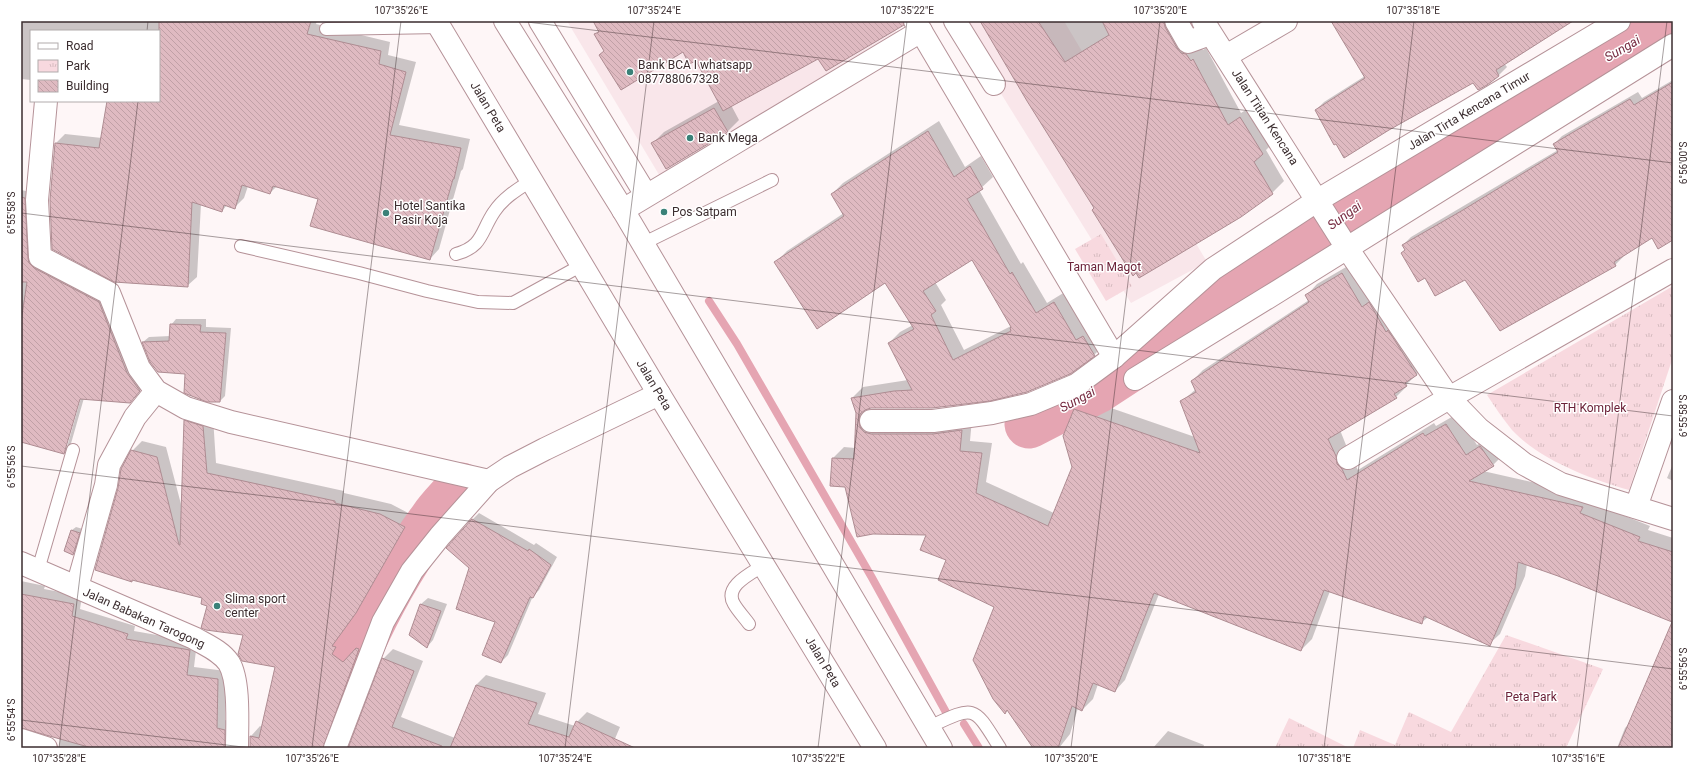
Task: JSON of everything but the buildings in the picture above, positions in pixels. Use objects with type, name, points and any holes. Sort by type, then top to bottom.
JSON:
[{"type":"street","points":[[505,21],[623,210],[941,748]]},
{"type":"street","points":[[955,21],[994,84]]},
{"type":"street","name":"Jalan Titian Kencana","points":[[1176,21],[1188,42],[1207,27],[1332,223],[1448,398],[1479,429],[1524,464],[1561,484],[1673,519]]},
{"type":"street","points":[[1226,56],[1286,21]]},
{"type":"street","name":"Jalan Tirta Kencana Timur","points":[[1332,223],[1619,21]]},
{"type":"street","points":[[517,40],[544,22],[646,196]]},
{"type":"street","name":"Jalan Peta","points":[[438,24],[659,394],[875,748]]},
{"type":"street","points":[[623,210],[918,26],[1114,357]]},
{"type":"street","points":[[871,421],[933,421],[992,414],[1031,404],[1076,385],[1114,357],[1213,269],[1332,223],[1673,45]]},
{"type":"street","points":[[46,102],[37,200],[40,257],[109,293],[139,368],[156,391],[186,408],[231,422],[489,481]]},
{"type":"street","points":[[1135,379],[1332,223]]},
{"type":"street","points":[[1348,458],[1448,398],[1673,270]]},
{"type":"street","points":[[77,588],[106,485],[109,465],[135,417],[156,391]]},
{"type":"street","points":[[335,748],[383,622],[412,571],[440,536],[489,481],[524,460],[659,394]]},
{"type":"street","points":[[1636,507],[1673,401]]},
{"type":"street","name":"Jalan Babakan Tarogong","points":[[29,567],[194,638],[218,651],[229,663],[235,682],[237,748]]},
{"type":"street","points":[[21,740],[46,748]]},
{"type":"lane","points":[[326,29],[438,24]]},
{"type":"lane","points":[[456,254],[467,252],[477,243],[494,212],[509,195],[532,180]]},
{"type":"lane","points":[[642,244],[772,180]]},
{"type":"lane","points":[[241,246],[478,302],[513,303],[582,265]]},
{"type":"lane","points":[[29,567],[73,450]]},
{"type":"lane","points":[[749,624],[733,603],[731,597],[732,593],[738,583],[764,565]]},
{"type":"lane","points":[[929,727],[961,712],[972,712],[982,719],[1000,748]]},
{"type":"shaded area","points":[[567,21],[890,21],[897,32],[664,183]]},
{"type":"shaded area","points":[[956,21],[1064,21],[1207,262],[1131,303]]},
{"type":"green space","name":"Taman Magot","points":[[1101,234],[1132,286],[1106,301],[1075,249]]},
{"type":"green space","name":"RTH Komplek","points":[[1673,286],[1673,357],[1629,490],[1583,474],[1551,459],[1524,441],[1512,430],[1487,395]]},
{"type":"green space","name":"Peta Park","points":[[1506,635],[1603,669],[1566,748],[1353,748],[1360,730],[1395,745],[1409,712],[1451,732]]},
{"type":"green space","points":[[1289,718],[1349,748],[1275,748]]},
{"type":"waterway","name":"Sungai","points":[[1029,424],[1097,389],[1169,342],[1373,194],[1669,21]]},
{"type":"waterway","points":[[709,301],[737,344],[871,576],[947,714]]},
{"type":"waterway","points":[[318,748],[341,688],[367,630],[397,574],[436,516],[461,487]]},
{"type":"waterway","points":[[964,724],[979,748]]},
{"type":"place","name":"Bank BCA I whatsapp 087788067328","points":[[630,72]]},
{"type":"place","name":"Bank Mega","points":[[690,138]]},
{"type":"place","name":"Pos Satpam","points":[[664,212]]},
{"type":"place","name":"Hotel Santika Pasir Koja","points":[[386,213]]},
{"type":"place","name":"Slima sport center","points":[[217,606]]}]
